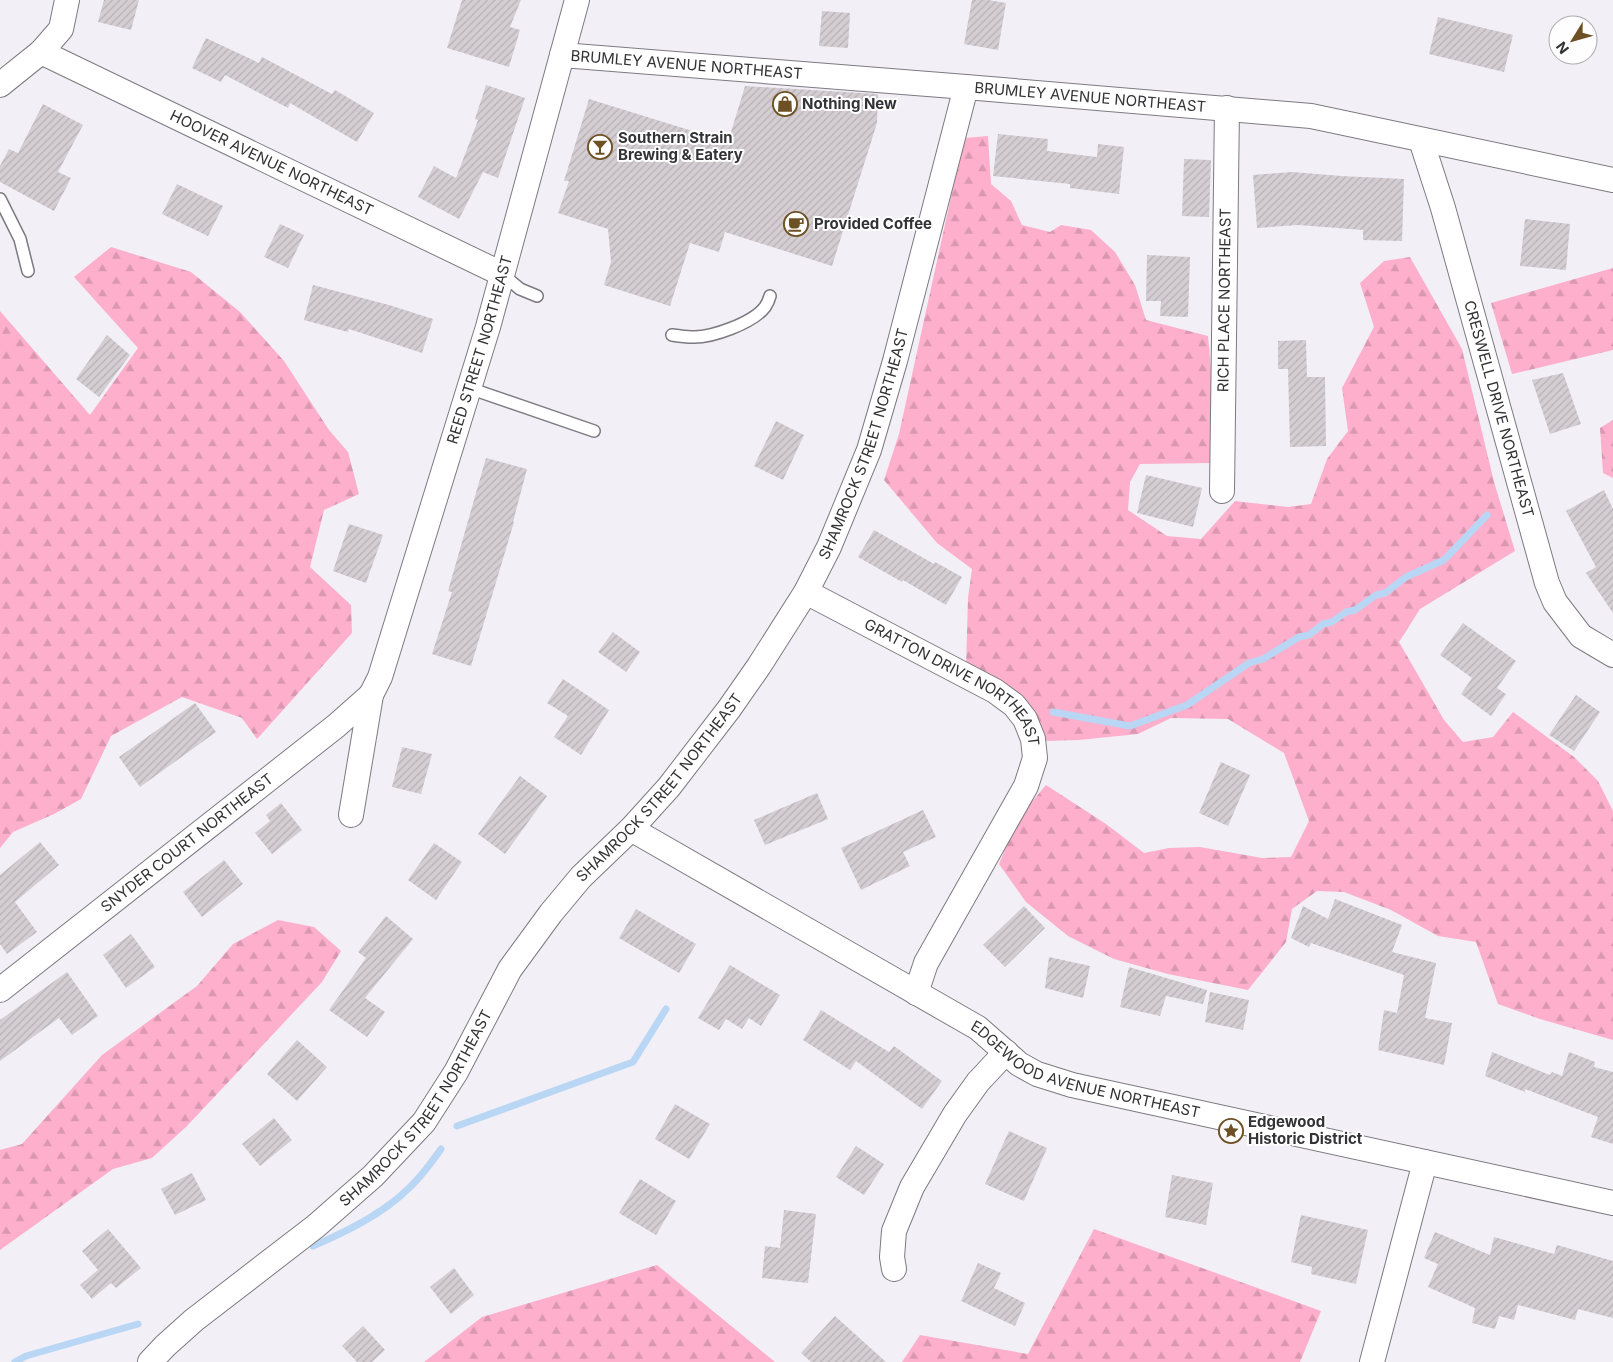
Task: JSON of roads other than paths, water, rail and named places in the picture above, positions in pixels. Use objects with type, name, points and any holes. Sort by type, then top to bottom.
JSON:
[{"type":"street","points":[[0,85],[40,52],[60,29],[67,0]]},
{"type":"street","name":"REED STREET NORTHEAST","points":[[371,695],[380,677],[469,388],[577,0]]},
{"type":"street","name":"HOOVER AVENUE NORTHEAST","points":[[40,52],[502,274]]},
{"type":"street","name":"BRUMLEY AVENUE NORTHEAST","points":[[562,55],[1311,116],[1613,180]]},
{"type":"street","name":"SHAMROCK STREET NORTHEAST","points":[[150,1362],[194,1320],[316,1226],[373,1176],[424,1122],[456,1072],[510,969],[551,913],[581,878],[631,829],[669,787],[729,709],[759,666],[806,592],[829,547],[869,450],[895,361],[966,87]]},
{"type":"street","name":"RICH PLACE NORTHEAST","points":[[1222,491],[1227,108]]},
{"type":"street","name":"CRESWELL DRIVE NORTHEAST","points":[[1421,140],[1445,218],[1547,583],[1555,602],[1581,636],[1613,655]]},
{"type":"street","name":"GRATTON DRIVE NORTHEAST","points":[[806,592],[995,691],[1014,705],[1025,719],[1033,739],[1035,758],[1026,786],[926,963],[916,993]]},
{"type":"street","points":[[351,815],[371,695]]},
{"type":"street","name":"SNYDER COURT NORTHEAST","points":[[0,990],[336,726],[371,695]]},
{"type":"street","name":"EDGEWOOD AVENUE NORTHEAST","points":[[631,829],[978,1028],[1020,1064],[1037,1074],[1072,1085],[1613,1203]]},
{"type":"street","points":[[894,1269],[892,1257],[894,1231],[912,1187],[955,1114],[978,1082],[1006,1052]]},
{"type":"street","points":[[1372,1362],[1425,1162]]},
{"type":"lane","points":[[0,199],[20,239],[28,271]]},
{"type":"lane","points":[[502,274],[520,289],[537,296]]},
{"type":"lane","points":[[672,335],[694,337],[715,334],[747,321],[758,314],[766,307],[770,296]]},
{"type":"lane","points":[[469,388],[594,431]]},
{"type":"waterway","points":[[1053,712],[1130,726],[1187,705],[1249,663],[1263,659],[1299,637],[1309,635],[1323,624],[1332,622],[1346,612],[1355,610],[1376,595],[1385,593],[1406,577],[1444,560],[1487,515]]},
{"type":"waterway","points":[[457,1126],[633,1062],[666,1009]]},
{"type":"waterway","points":[[313,1246],[338,1235],[388,1206],[418,1179],[441,1149]]},
{"type":"waterway","points":[[15,1362],[26,1356],[138,1324]]},
{"type":"place","name":"Nothing New","points":[[785,104]]},
{"type":"place","name":"Southern Strain Brewing & Eatery","points":[[600,147]]},
{"type":"place","name":"Provided Coffee","points":[[796,224]]},
{"type":"place","name":"Edgewood Historic District","points":[[1231,1131]]}]
